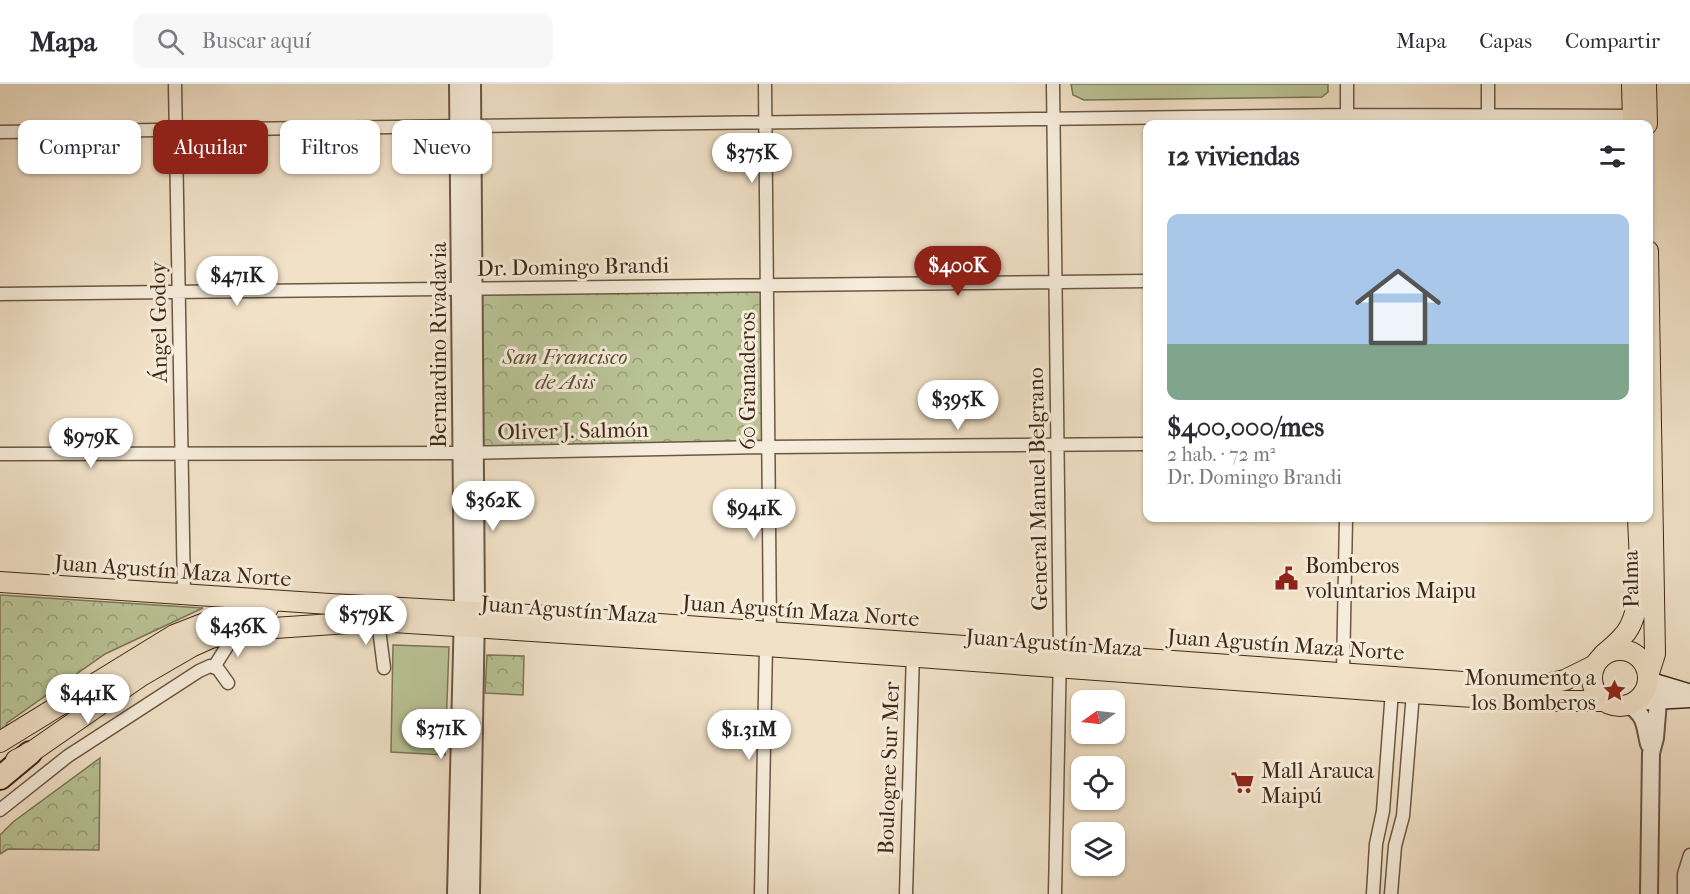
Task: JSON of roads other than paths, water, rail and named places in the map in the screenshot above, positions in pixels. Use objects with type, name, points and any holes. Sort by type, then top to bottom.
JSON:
[{"type":"highway","points":[[0,778],[30,753]]},
{"type":"main road","points":[[1632,84],[1640,120]]},
{"type":"main road","points":[[1640,120],[1646,84]]},
{"type":"main road","name":"Palma","points":[[1599,660],[1628,629],[1635,612],[1639,578],[1638,522]]},
{"type":"main road","name":"Palma","points":[[1648,695],[1655,654],[1652,522]]},
{"type":"main road","name":"Juan Agustín Maza Norte","points":[[0,582],[330,604],[469,619],[913,650],[1060,660],[1343,672],[1534,687],[1564,680],[1599,660]]},
{"type":"main road","points":[[0,742],[174,635],[215,619],[258,609],[330,604]]},
{"type":"main road","name":"Juan Agustín Maza","points":[[0,768],[30,753],[141,676],[191,646],[211,638],[236,632],[378,621],[469,619]]},
{"type":"main road","points":[[1648,695],[1642,660],[1628,651],[1611,651],[1599,660],[1592,674],[1592,685],[1596,694],[1603,701],[1612,705],[1648,695],[1690,696]]},
{"type":"main road","name":"Juan Agustín Maza","points":[[1060,660],[1413,693],[1532,701],[1603,701]]},
{"type":"street","name":"Ángel Godoy","points":[[175,84],[176,120]]},
{"type":"street","name":"Bernardino Rivadavia","points":[[458,84],[464,120]]},
{"type":"street","name":"Bernardino Rivadavia","points":[[466,120],[472,84]]},
{"type":"street","name":"60 Granaderos","points":[[761,894],[768,639],[769,447],[765,84]]},
{"type":"street","name":"General Manuel Belgrano","points":[[1053,84],[1060,660],[1055,894]]},
{"type":"street","points":[[1347,84],[1347,120]]},
{"type":"street","points":[[1488,84],[1488,115]]},
{"type":"street","points":[[492,125],[1053,118],[1347,120],[1488,115],[1640,120]]},
{"type":"street","points":[[268,128],[392,126]]},
{"type":"street","points":[[0,132],[153,129]]},
{"type":"street","name":"Ángel Godoy","points":[[177,174],[184,595]]},
{"type":"street","name":"Bernardino Rivadavia","points":[[456,894],[465,792],[469,619],[466,174]]},
{"type":"street","name":"Dr. Domingo Brandi","points":[[0,294],[1143,281]]},
{"type":"street","name":"Oliver J. Salmón","points":[[0,454],[182,455],[1143,444]]},
{"type":"street","points":[[1343,672],[1346,522]]},
{"type":"street","points":[[378,621],[384,669]]},
{"type":"street","points":[[214,667],[236,632]]},
{"type":"street","name":"Boulogne Sur Mer","points":[[906,894],[913,650]]},
{"type":"street","points":[[0,810],[68,756],[199,671],[210,666],[214,667],[218,669],[228,684]]},
{"type":"street","points":[[1373,894],[1376,844],[1383,811],[1392,691]]},
{"type":"street","points":[[1392,894],[1395,846],[1403,816],[1413,693]]},
{"type":"street","name":"Palma","points":[[1648,695],[1640,713],[1644,719],[1651,753],[1649,894]]},
{"type":"street","name":"Palma","points":[[1648,695],[1655,738],[1651,753]]},
{"type":"street","name":"Bernardino Rivadavia","points":[[465,792],[471,894]]},
{"type":"street","points":[[1684,894],[1684,874],[1690,855]]},
{"type":"place","name":"Bomberos voluntarios Maipu","points":[[1287,578]]},
{"type":"place","name":"Monumento a los Bomberos","points":[[1614,690]]},
{"type":"place","name":"Mall Arauca Maipú","points":[[1243,783]]},
{"type":"park label","name":"San Francisco de Asis","points":[[565,368]]}]
